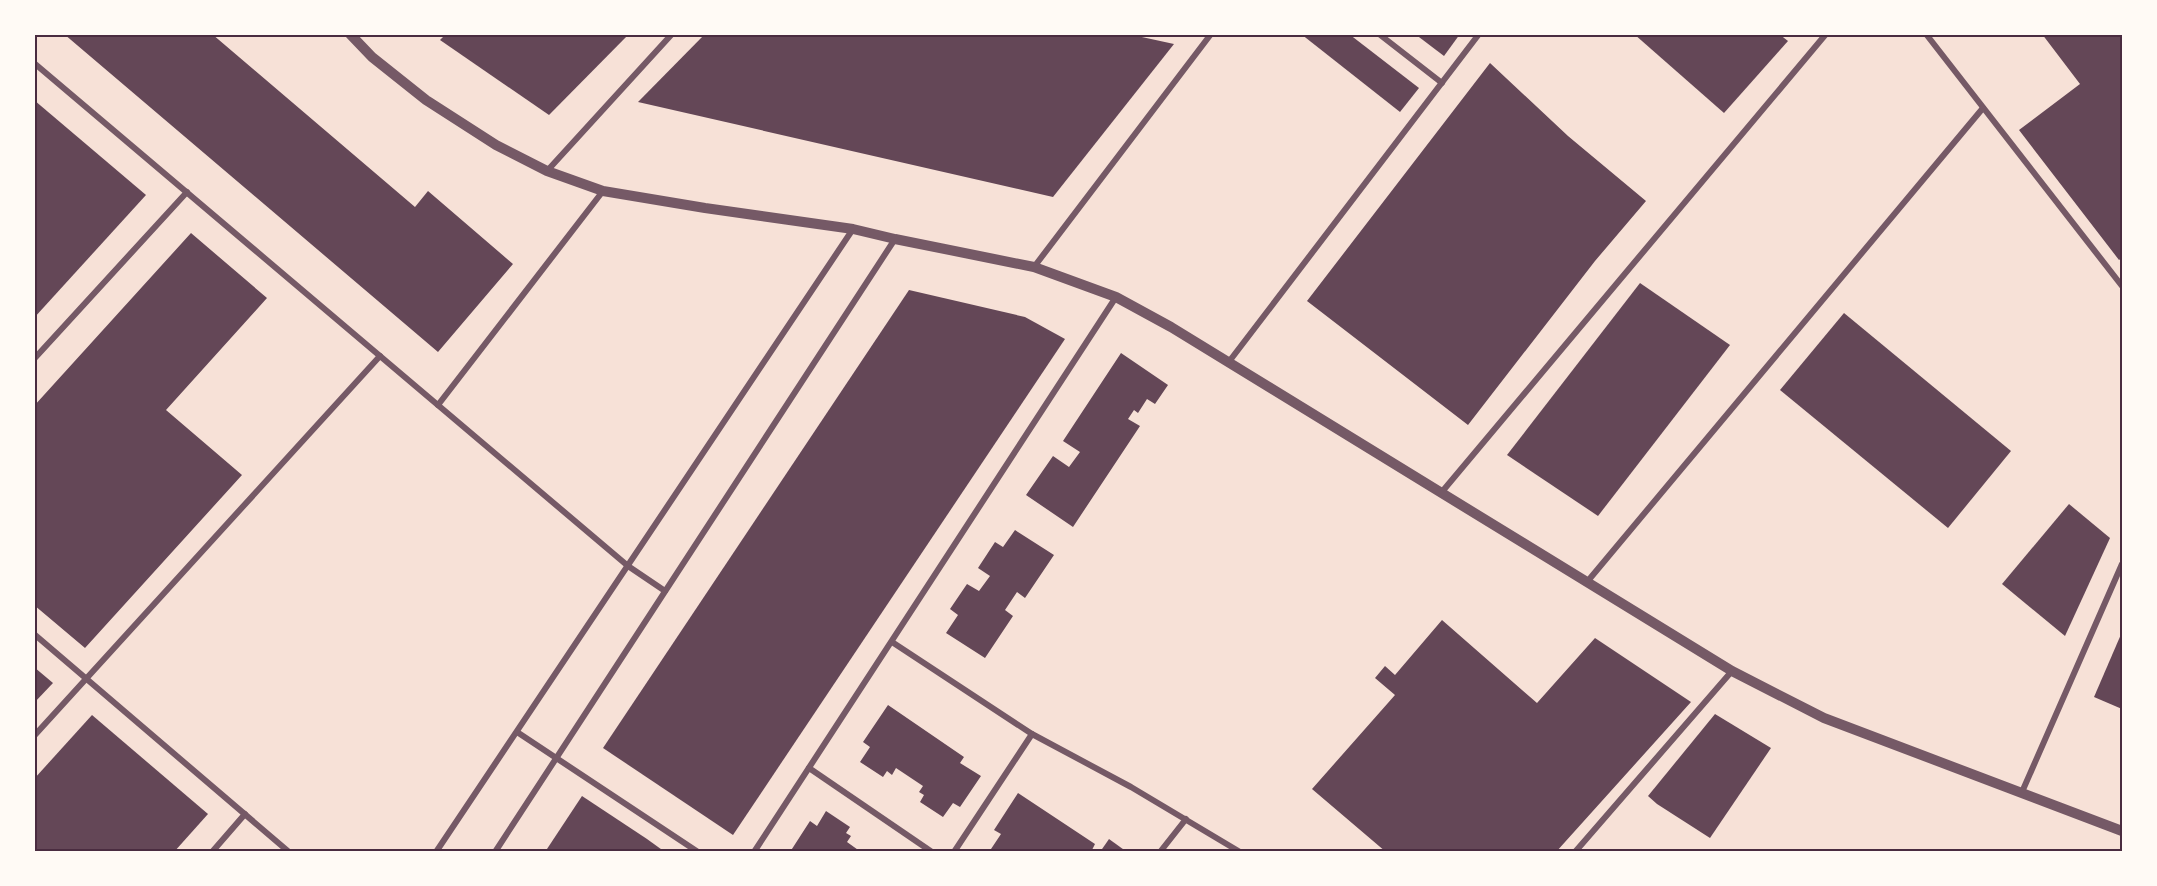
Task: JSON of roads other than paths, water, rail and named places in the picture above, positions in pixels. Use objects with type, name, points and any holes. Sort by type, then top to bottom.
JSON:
[{"type":"street","points":[[350,34],[372,57],[426,100],[496,144],[547,171],[603,191],[853,229],[1034,267],[1116,297],[1171,327],[1732,671],[1824,718],[2122,831]]},
{"type":"street","points":[[547,171],[672,34]]},
{"type":"street","points":[[1034,267],[1211,34]]},
{"type":"street","points":[[1379,34],[1442,83]]},
{"type":"street","points":[[1228,364],[1479,34]]},
{"type":"street","points":[[1441,493],[1826,34]]},
{"type":"street","points":[[1926,34],[2122,286]]},
{"type":"street","points":[[34,63],[628,566],[665,591]]},
{"type":"street","points":[[1587,582],[1983,108]]},
{"type":"street","points":[[438,405],[603,191]]},
{"type":"street","points":[[34,359],[188,192]]},
{"type":"street","points":[[436,852],[853,229]]},
{"type":"street","points":[[495,852],[895,239]]},
{"type":"street","points":[[754,852],[1116,297]]},
{"type":"street","points":[[34,735],[380,356]]},
{"type":"street","points":[[2022,792],[2122,564]]},
{"type":"street","points":[[34,633],[289,852]]},
{"type":"street","points":[[892,642],[1032,734],[1186,819],[1240,852]]},
{"type":"street","points":[[1575,852],[1732,671]]},
{"type":"street","points":[[516,732],[698,852]]},
{"type":"street","points":[[954,852],[1032,734]]},
{"type":"street","points":[[809,768],[932,852]]},
{"type":"street","points":[[212,852],[245,814]]},
{"type":"street","points":[[1160,852],[1186,819]]}]
